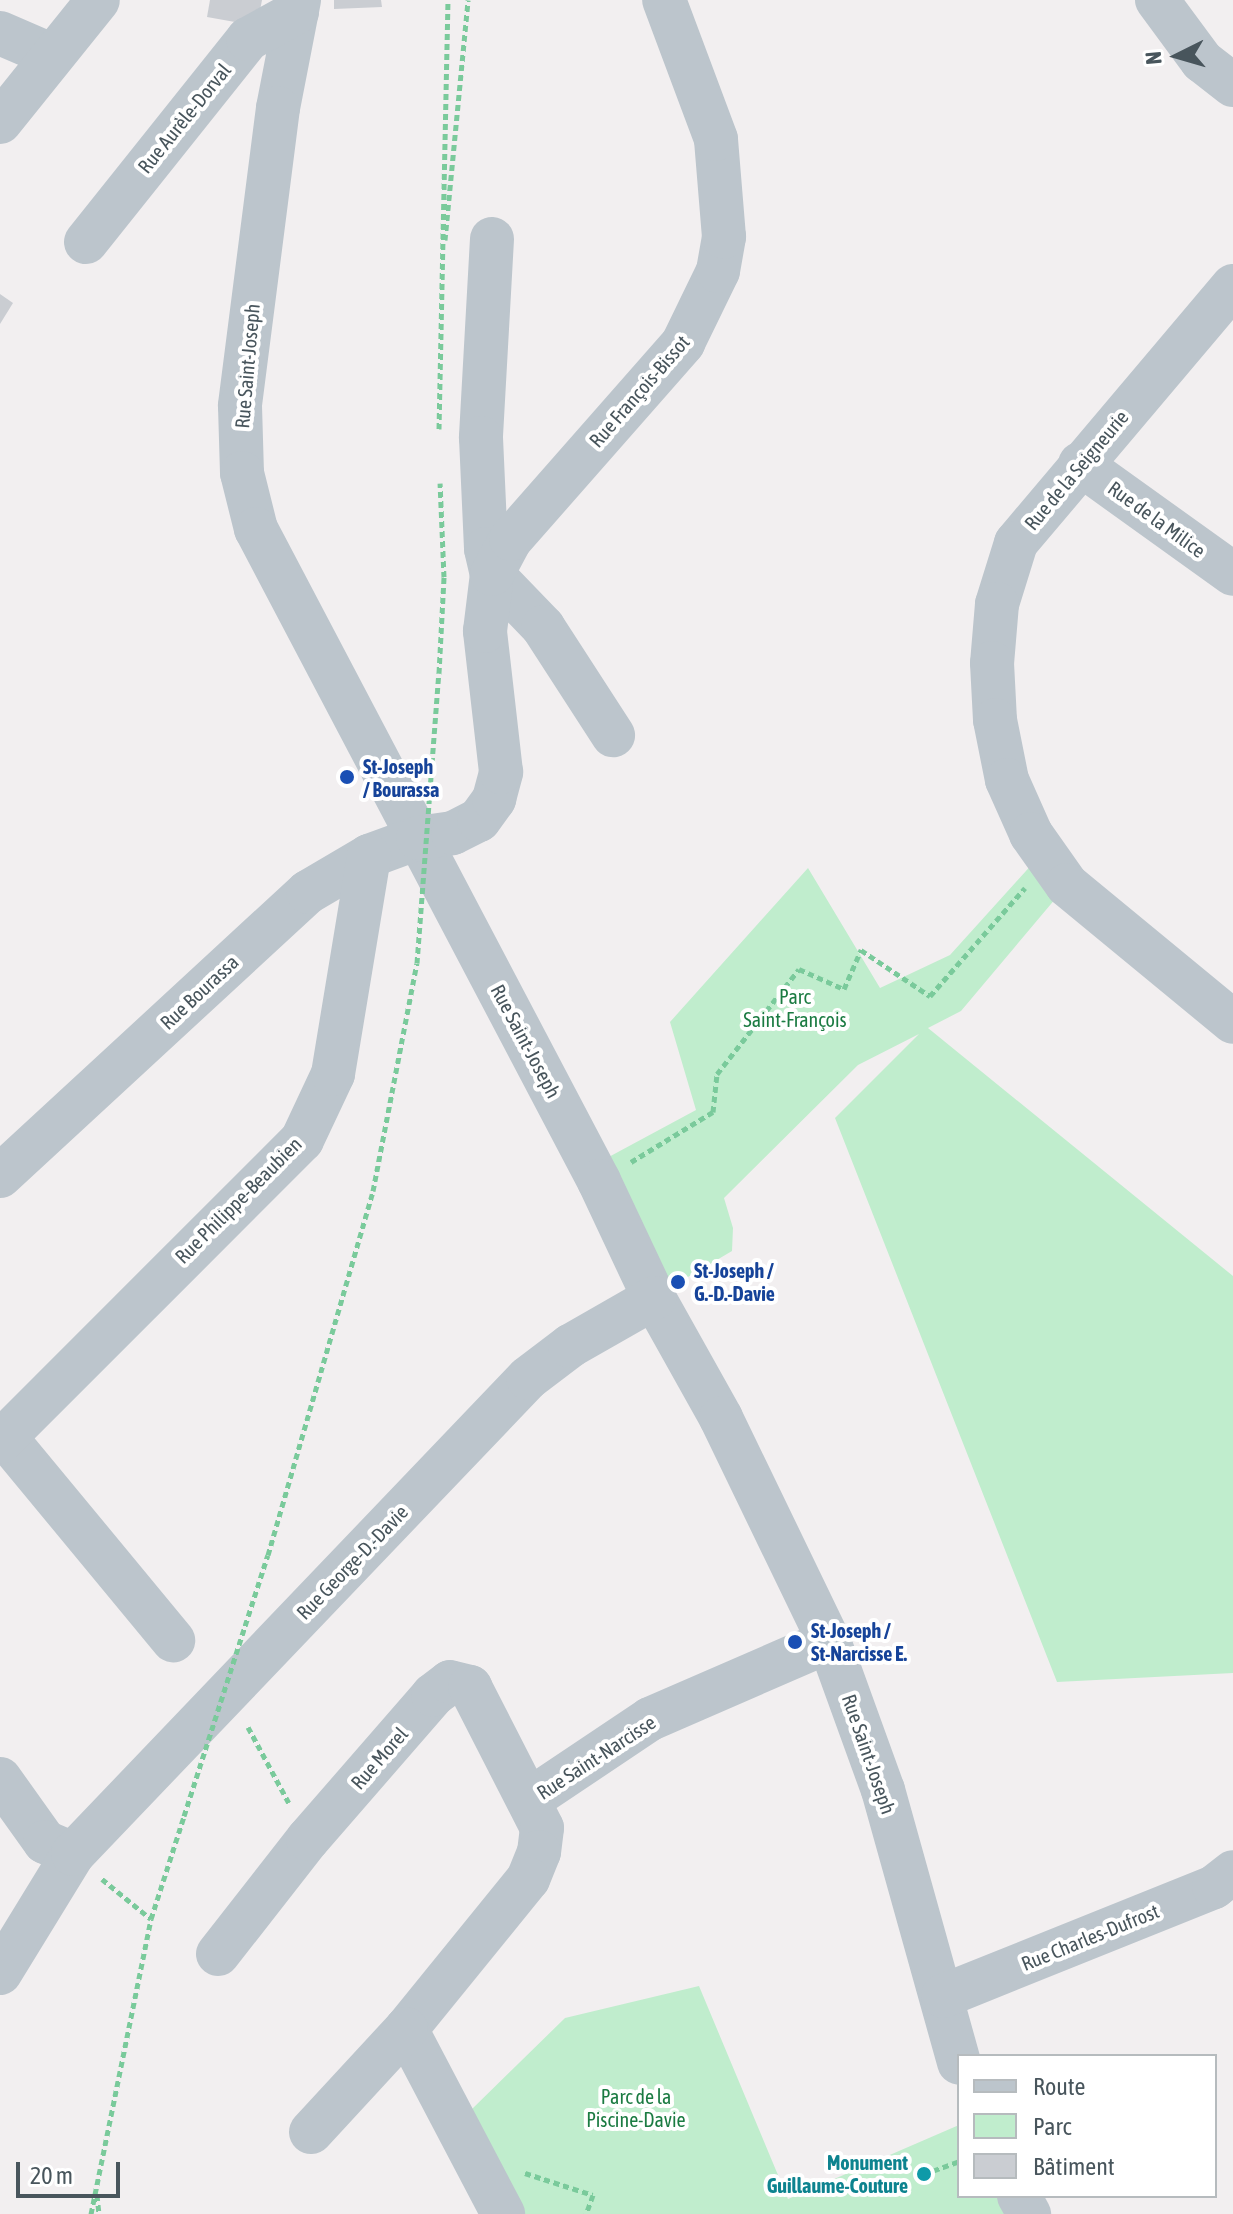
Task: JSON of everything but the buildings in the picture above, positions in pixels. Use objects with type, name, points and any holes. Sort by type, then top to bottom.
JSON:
[{"type":"street","points":[[3,112],[98,0]]},
{"type":"street","name":"Rue François-Bissot","points":[[492,574],[511,539],[683,343],[718,271],[724,237],[716,139],[664,0]]},
{"type":"street","points":[[1157,0],[1202,61],[1233,85]]},
{"type":"street","name":"Rue Aurèle-Dorval","points":[[86,242],[248,39],[298,6]]},
{"type":"street","name":"Rue Saint-Joseph","points":[[298,6],[278,108],[240,406],[242,473],[256,529],[599,1181],[654,1298],[721,1418],[829,1641],[883,1790],[957,2055]]},
{"type":"street","points":[[0,33],[51,55]]},
{"type":"street","name":"Rue François-Bissot","points":[[418,838],[479,820],[494,799],[501,772],[485,631],[492,574],[482,523],[481,438],[492,239]]},
{"type":"street","name":"Rue de la Seigneurie","points":[[1233,286],[1016,543],[997,604],[992,663],[995,720],[1007,780],[1049,860],[1067,885],[1233,1022]]},
{"type":"street","name":"Rue de la Milice","points":[[1080,464],[1233,574]]},
{"type":"street","points":[[492,574],[543,627],[613,735]]},
{"type":"street","name":"Rue Bourassa","points":[[0,1176],[308,892],[369,856],[418,838]]},
{"type":"street","name":"Rue Philippe-Beaubien","points":[[173,1640],[2,1440],[302,1140],[333,1074],[369,856]]},
{"type":"street","name":"Rue George-D.-Davie","points":[[0,1973],[73,1854],[236,1704],[528,1378],[570,1346],[654,1298]]},
{"type":"street","name":"Rue Saint-Narcisse","points":[[311,2132],[406,2029],[528,1879],[542,1828],[529,1800],[650,1719],[829,1641]]},
{"type":"street","name":"Rue Morel","points":[[218,1954],[308,1839],[450,1682],[470,1687],[529,1800]]},
{"type":"street","points":[[0,1779],[45,1842],[73,1854]]},
{"type":"street","name":"Rue Charles-Dufrost","points":[[943,1996],[1214,1887],[1233,1872]]},
{"type":"street","points":[[406,2029],[477,2158],[503,2214]]},
{"type":"path","points":[[448,0],[440,276],[468,0]]},
{"type":"path","points":[[91,2214],[151,1919],[268,1555],[373,1191],[417,963],[439,673]]},
{"type":"path","points":[[599,1181],[713,1112],[717,1074],[799,969],[844,989],[861,950],[930,996],[1049,860]]},
{"type":"path","points":[[236,1704],[308,1839]]},
{"type":"path","points":[[73,1854],[151,1919]]},
{"type":"path","points":[[477,2158],[593,2195],[586,2214]]},
{"type":"path","points":[[924,2174],[957,2162]]},
{"type":"path","points":[[97,2189],[99,2214]]},
{"type":"green space","name":"Parc Saint-François","points":[[1044,851],[1067,885],[961,1011],[928,1028],[1233,1276],[1233,1673],[1057,1682],[835,1118],[919,1034],[858,1065],[724,1198],[733,1228],[732,1251],[654,1297],[592,1166],[696,1110],[670,1022],[808,868],[880,988],[950,955]]},
{"type":"green space","name":"Parc de la Piscine-Davie","points":[[699,1986],[788,2199],[957,2126],[957,2198],[1019,2198],[1015,2214],[516,2214],[471,2110],[565,2018]]},
{"type":"place","name":"St-Joseph / Bourassa","points":[[347,777]]},
{"type":"place","name":"St-Joseph / G.-D.-Davie","points":[[678,1282]]},
{"type":"place","name":"St-Joseph / St-Narcisse E.","points":[[795,1642]]},
{"type":"place","name":"Monument Guillaume-Couture","points":[[924,2174]]}]
